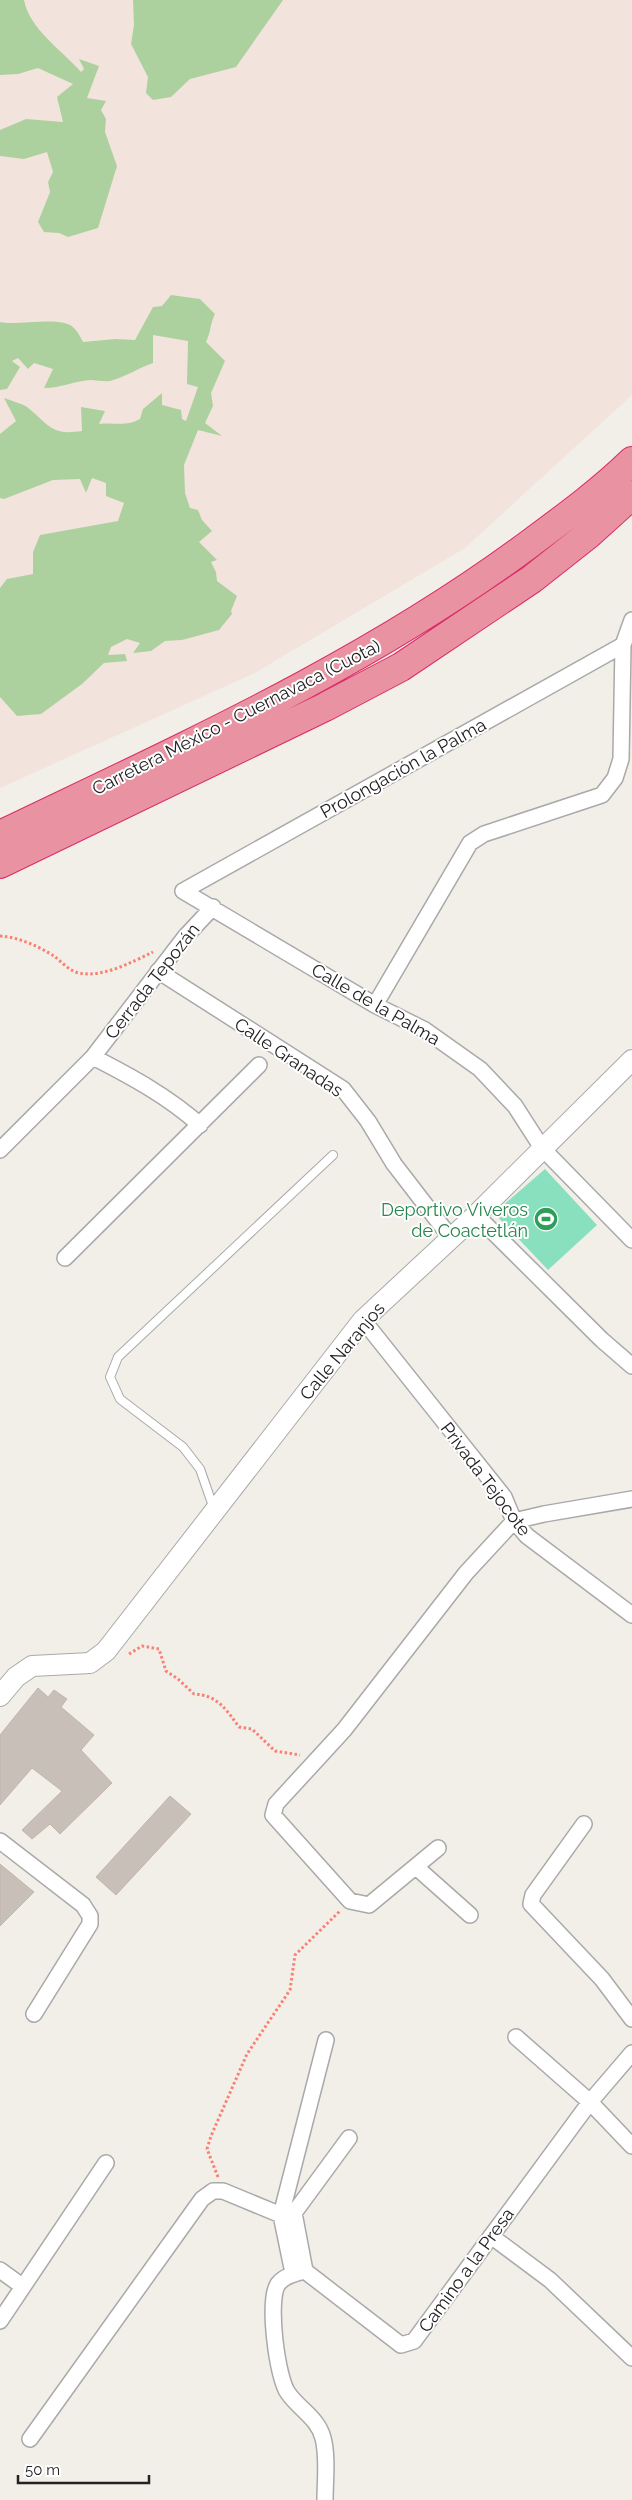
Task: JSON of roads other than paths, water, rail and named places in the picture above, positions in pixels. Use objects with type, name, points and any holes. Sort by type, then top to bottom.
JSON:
[{"type":"highway","points":[[0,823],[99,777],[410,620],[508,557],[561,518],[632,459]]},
{"type":"highway","name":"Carretera México - Cuernavaca (Cuota)","points":[[0,835],[308,684],[392,637],[479,582],[606,486],[632,459]]},
{"type":"highway","points":[[0,853],[302,714],[413,654],[489,603],[569,544],[632,489]]},
{"type":"highway","name":"Carretera México - Cuernavaca (Cuota)","points":[[0,864],[325,708],[401,667],[532,579],[589,534],[632,495]]},
{"type":"street","points":[[375,1005],[470,843],[484,834],[602,795],[615,778],[621,758],[623,645],[632,620]]},
{"type":"street","name":"Prolongación la Palma","points":[[183,891],[623,645]]},
{"type":"street","name":"Calle de la Palma","points":[[183,891],[375,1005],[425,1030],[480,1069],[515,1106],[542,1148]]},
{"type":"street","name":"Cerrada Tepozán","points":[[0,1150],[93,1057],[158,971],[212,907]]},
{"type":"street","name":"Calle Granadas","points":[[158,971],[343,1089],[368,1121],[394,1164],[451,1238]]},
{"type":"street","name":"Cerrada Tepozán","points":[[93,1057],[151,1087],[200,1125]]},
{"type":"street","name":"Calle Naranjos","points":[[0,1696],[16,1677],[32,1666],[90,1663],[106,1651],[363,1320],[476,1216],[632,1060]]},
{"type":"street","points":[[65,1258],[259,1065]]},
{"type":"street","points":[[542,1148],[632,1240]]},
{"type":"street","points":[[476,1216],[602,1340],[632,1366]]},
{"type":"street","name":"Privada Tejocote","points":[[363,1320],[504,1497],[514,1521],[527,1536],[632,1615]]},
{"type":"street","points":[[438,1848],[369,1905],[350,1902],[273,1815],[276,1804],[344,1730],[466,1573],[514,1521],[632,1499]]},
{"type":"street","points":[[584,1824],[533,1895],[531,1904],[602,1979],[632,2020]]},
{"type":"street","points":[[0,1841],[83,1905],[90,1916],[90,1924],[34,2014]]},
{"type":"street","points":[[416,1867],[470,1915]]},
{"type":"street","points":[[516,2037],[590,2102],[632,2146]]},
{"type":"street","points":[[299,2272],[281,2215],[326,2040]]},
{"type":"street","name":"Camino a la Presa","points":[[299,2272],[401,2345],[414,2341],[590,2102],[632,2052]]},
{"type":"street","points":[[299,2272],[294,2213],[349,2138]]},
{"type":"street","points":[[0,2321],[106,2163]]},
{"type":"street","points":[[30,2439],[202,2199],[213,2191],[223,2191],[281,2215]]},
{"type":"street","points":[[491,2236],[550,2280],[632,2358]]},
{"type":"street","points":[[0,2270],[22,2286]]},
{"type":"street","points":[[299,2272],[278,2285],[274,2301],[278,2363],[288,2393],[315,2421],[323,2438],[325,2500]]},
{"type":"lane","points":[[215,1510],[200,1469],[183,1447],[120,1399],[110,1377],[118,1357],[333,1155]]},
{"type":"place","name":"Deportivo Viveros de Coactetlán","points":[[546,1219]]}]
